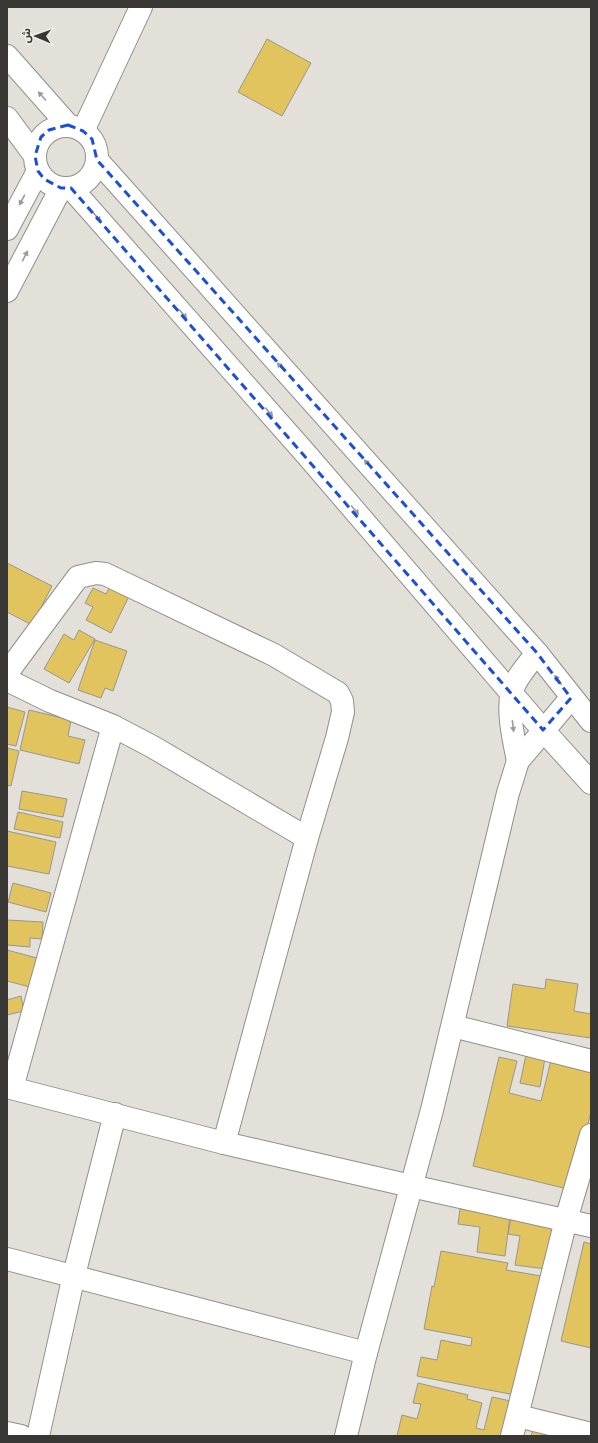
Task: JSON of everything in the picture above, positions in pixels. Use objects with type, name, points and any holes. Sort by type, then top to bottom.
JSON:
[{"type":"street","points":[[76,128],[141,7]]},
{"type":"street","points":[[7,56],[76,128],[92,139],[96,149],[97,160],[94,170],[89,178],[81,184],[66,188],[7,291]]},
{"type":"street","points":[[7,118],[48,182],[66,188],[306,454],[512,692],[543,730],[591,783]]},
{"type":"street","points":[[7,229],[36,163],[36,146],[41,137],[58,126],[76,128]]},
{"type":"street","points":[[97,160],[537,653],[571,698],[591,721]]},
{"type":"street","points":[[7,673],[78,577],[96,573],[104,574],[274,655],[338,693],[342,701],[343,712],[337,738],[307,838],[224,1143]]},
{"type":"street","points":[[518,761],[512,718],[512,692],[524,669],[537,653]]},
{"type":"street","points":[[7,680],[50,702],[114,726],[154,747],[307,838]]},
{"type":"street","points":[[346,1436],[366,1353],[453,1026],[508,793],[518,761],[571,698]]},
{"type":"street","points":[[114,726],[9,1088],[224,1143],[591,1226]]},
{"type":"street","points":[[453,1026],[591,1061]]},
{"type":"street","points":[[38,1436],[74,1275],[115,1114]]},
{"type":"street","points":[[591,1135],[566,1220],[515,1426],[591,1434]]},
{"type":"street","points":[[7,1259],[74,1275],[366,1353]]},
{"type":"street","points":[[7,1433],[21,1436]]},
{"type":"highlighted area","points":[[68,125],[83,131],[92,139],[97,160],[537,653],[571,698],[543,730],[71,188],[61,188],[44,179],[38,171],[35,156],[41,137],[49,130]]},
{"type":"building","points":[[267,39],[311,63],[282,116],[238,92]]},
{"type":"building","points":[[7,563],[52,586],[32,625],[7,612]]},
{"type":"building","points":[[113,581],[132,590],[111,633],[86,620],[93,607],[85,603],[93,588],[106,594]]},
{"type":"building","points":[[79,630],[95,639],[69,683],[44,669],[64,634],[74,640]]},
{"type":"building","points":[[95,640],[127,651],[113,691],[105,688],[101,698],[78,690]]},
{"type":"building","points":[[7,707],[25,712],[16,746],[7,744]]},
{"type":"building","points":[[29,710],[71,720],[68,736],[85,740],[79,764],[20,750]]},
{"type":"building","points":[[7,748],[19,751],[11,786],[7,785]]},
{"type":"building","points":[[22,791],[67,799],[63,817],[19,809]]},
{"type":"building","points":[[18,812],[63,822],[60,838],[14,829]]},
{"type":"building","points":[[7,831],[56,842],[49,874],[7,866]]},
{"type":"building","points":[[13,883],[51,893],[46,912],[8,902]]},
{"type":"building","points":[[7,920],[43,922],[42,939],[30,938],[30,947],[7,945]]},
{"type":"building","points":[[7,950],[37,958],[30,987],[7,981]]},
{"type":"building","points":[[546,979],[578,984],[574,1011],[591,1014],[591,1038],[507,1026],[513,984],[545,989]]},
{"type":"building","points":[[21,996],[24,1011],[7,1015],[7,1000]]},
{"type":"building","points":[[553,1052],[591,1061],[591,1112],[585,1135],[580,1192],[473,1166],[499,1057],[517,1061],[509,1093],[541,1101]]},
{"type":"building","points":[[526,1055],[545,1058],[540,1087],[520,1083]]},
{"type":"building","points":[[460,1209],[510,1216],[505,1256],[477,1252],[480,1227],[458,1224]]},
{"type":"building","points":[[511,1218],[566,1225],[546,1269],[515,1265],[520,1236],[508,1234]]},
{"type":"building","points":[[584,1242],[591,1244],[591,1348],[561,1341]]},
{"type":"building","points":[[441,1251],[508,1263],[506,1270],[547,1277],[525,1397],[417,1376],[421,1357],[437,1360],[441,1340],[471,1346],[472,1338],[424,1329],[432,1286],[434,1287]]},
{"type":"building","points":[[418,1383],[468,1395],[467,1399],[482,1403],[476,1428],[484,1430],[492,1397],[520,1403],[512,1436],[397,1436],[402,1415],[417,1419],[421,1404],[413,1403]]},
{"type":"building","points":[[533,1430],[557,1436],[531,1436]]}]
